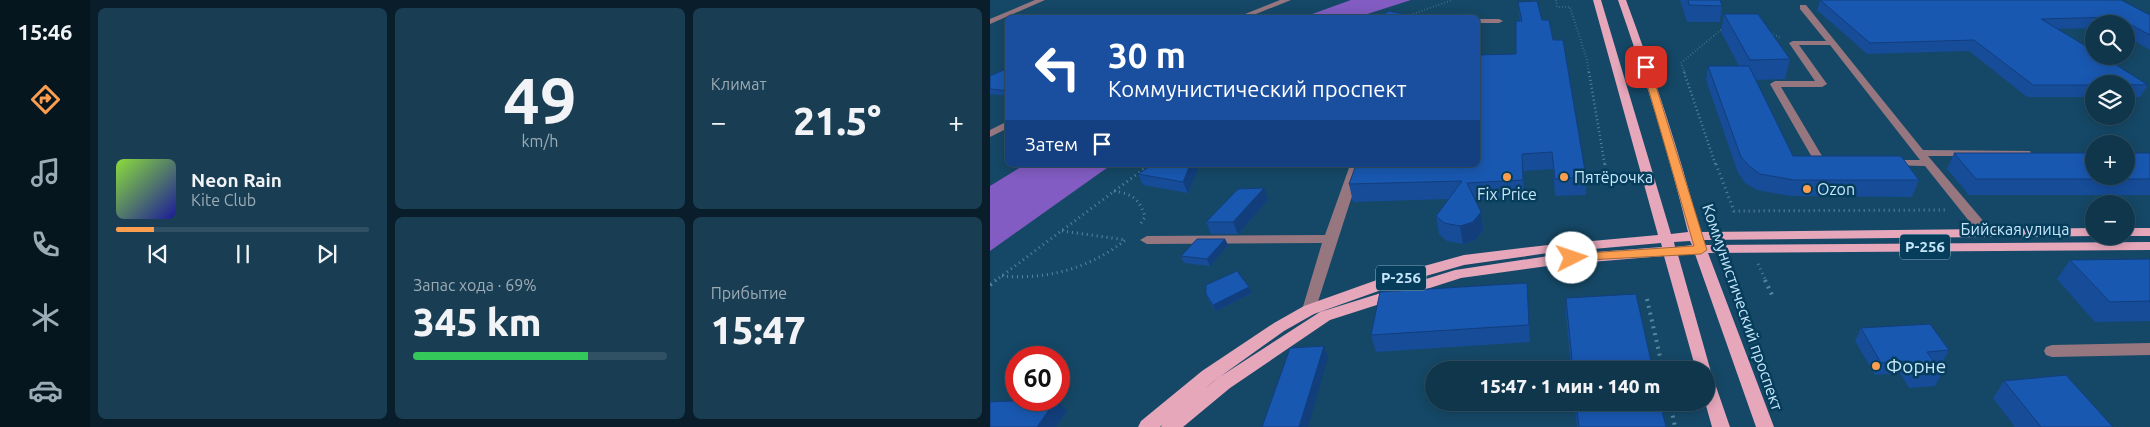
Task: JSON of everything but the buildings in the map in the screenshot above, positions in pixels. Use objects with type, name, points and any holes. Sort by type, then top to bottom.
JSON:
[{"type":"main road","points":[[1597,0],[1701,361]]},
{"type":"main road","name":"Коммунистический проспект","points":[[1622,0],[1649,76],[1698,243],[1765,427]]},
{"type":"main road","name":"Бийская улица","points":[[1698,243],[1986,233],[2085,232]]},
{"type":"main road","points":[[2135,232],[2150,232]]},
{"type":"main road","name":"Р-256","points":[[1147,427],[1208,376],[1272,332],[1309,310],[1393,280],[1464,260],[1548,249],[1698,243]]},
{"type":"main road","name":"Бийская улица","points":[[1698,243],[2150,246]]},
{"type":"main road","name":"Р-256","points":[[1170,427],[1224,383],[1325,316],[1460,273],[1669,245]]},
{"type":"main road","points":[[1715,407],[1721,427]]},
{"type":"street","points":[[1006,15],[1041,0]]},
{"type":"street","points":[[1246,15],[1287,0]]},
{"type":"street","points":[[1811,6],[1803,7],[1986,233]]},
{"type":"street","points":[[990,22],[1005,16]]},
{"type":"street","points":[[1480,21],[1499,21]]},
{"type":"street","points":[[1793,43],[1832,43]]},
{"type":"street","points":[[1793,43],[1822,84],[1774,84],[1821,164],[1841,164]]},
{"type":"street","points":[[990,134],[1005,126]]},
{"type":"street","points":[[1920,153],[2036,154]]},
{"type":"street","points":[[1880,164],[1928,163]]},
{"type":"street","points":[[1309,310],[1330,238],[1355,167]]},
{"type":"street","points":[[1147,240],[1330,238]]},
{"type":"street","points":[[2052,351],[2150,349]]},
{"type":"path","points":[[1410,15],[1452,0]]},
{"type":"path","points":[[1556,0],[1557,7],[1570,7],[1587,60],[1608,183]]},
{"type":"path","points":[[1723,28],[1681,63],[1734,211],[1967,210]]},
{"type":"path","points":[[1767,31],[1793,43]]},
{"type":"path","points":[[990,285],[1146,167]]},
{"type":"path","points":[[1114,192],[1132,194],[1142,203],[1144,217],[1135,233]]},
{"type":"path","points":[[1062,231],[1126,240]]},
{"type":"path","points":[[1002,276],[1033,277],[1058,274],[1091,263],[1115,250],[1131,236]]},
{"type":"path","points":[[1755,257],[1772,295]]},
{"type":"path","points":[[1648,299],[1661,361]]},
{"type":"path","points":[[1672,411],[1675,427]]},
{"type":"shaded area","points":[[1351,0],[1411,0],[1364,15],[1310,15]]},
{"type":"shaded area","points":[[1021,167],[1108,167],[990,251],[990,186]]},
{"type":"place","name":"Fix Price","points":[[1507,177]]},
{"type":"place","name":"Пятёрочка","points":[[1564,177]]},
{"type":"place","name":"Ozon","points":[[1807,189]]},
{"type":"place","name":"Форне","points":[[1876,366]]},
{"type":"route","points":[[1572,258],[1701,250],[1646,67]]}]
